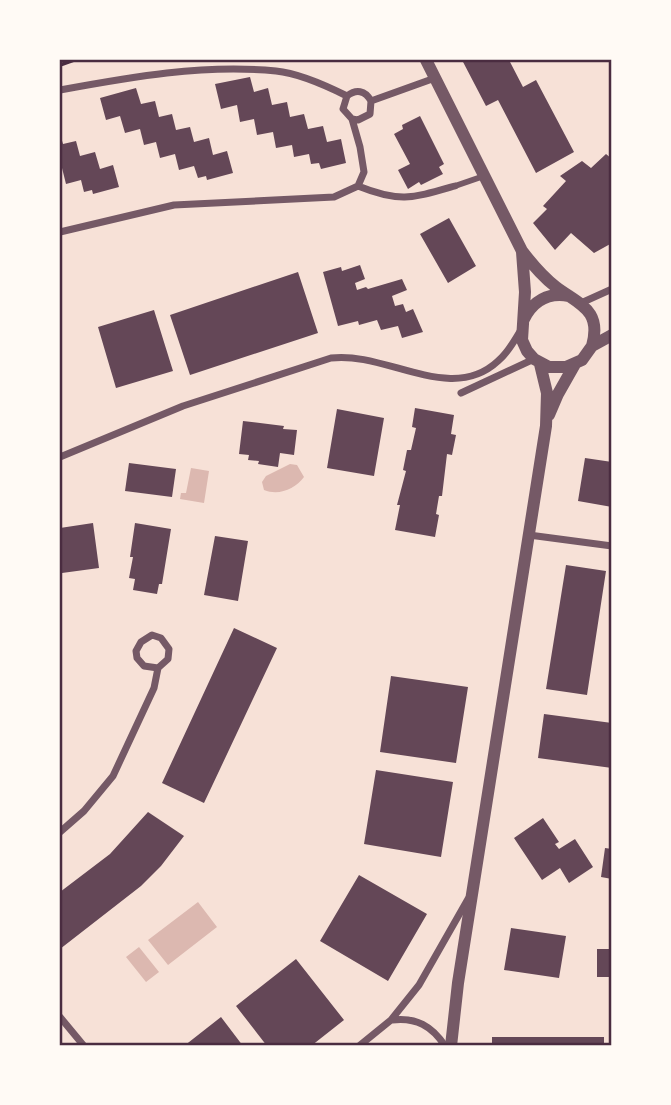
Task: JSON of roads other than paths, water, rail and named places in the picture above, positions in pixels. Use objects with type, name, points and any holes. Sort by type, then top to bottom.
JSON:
[{"type":"street","points":[[426,60],[522,251],[544,276],[576,300],[593,318],[595,328],[592,346],[588,354],[575,364],[558,394],[546,426]]},
{"type":"street","points":[[60,90],[156,73],[190,70],[278,71],[320,82],[347,96]]},
{"type":"street","points":[[371,101],[435,78]]},
{"type":"street","points":[[347,96],[357,91],[368,96],[371,101],[370,114],[358,120],[352,118]]},
{"type":"street","points":[[60,232],[174,205],[334,197],[358,186],[364,172],[352,118],[344,109],[347,96]]},
{"type":"street","points":[[358,186],[386,197],[418,197],[484,176]]},
{"type":"street","points":[[451,1045],[458,983],[546,426],[547,393],[537,362],[522,340],[525,285],[522,251]]},
{"type":"street","points":[[60,457],[183,406],[331,358],[354,357],[444,379],[463,380],[488,370],[504,355],[523,324],[528,310],[537,301],[559,295],[576,300],[611,289]]},
{"type":"street","points":[[592,346],[611,335]]},
{"type":"street","points":[[463,380],[461,393],[537,362],[557,368],[575,364]]},
{"type":"street","points":[[528,535],[611,546]]},
{"type":"street","points":[[60,832],[84,811],[113,776],[154,688],[158,668],[167,659],[169,649],[161,638],[152,635],[141,642],[136,651],[137,658],[144,666],[158,668]]},
{"type":"street","points":[[359,1045],[391,1020],[419,985],[473,889]]},
{"type":"street","points":[[60,1017],[84,1045]]},
{"type":"street","points":[[391,1020],[408,1019],[425,1025],[445,1045]]}]
